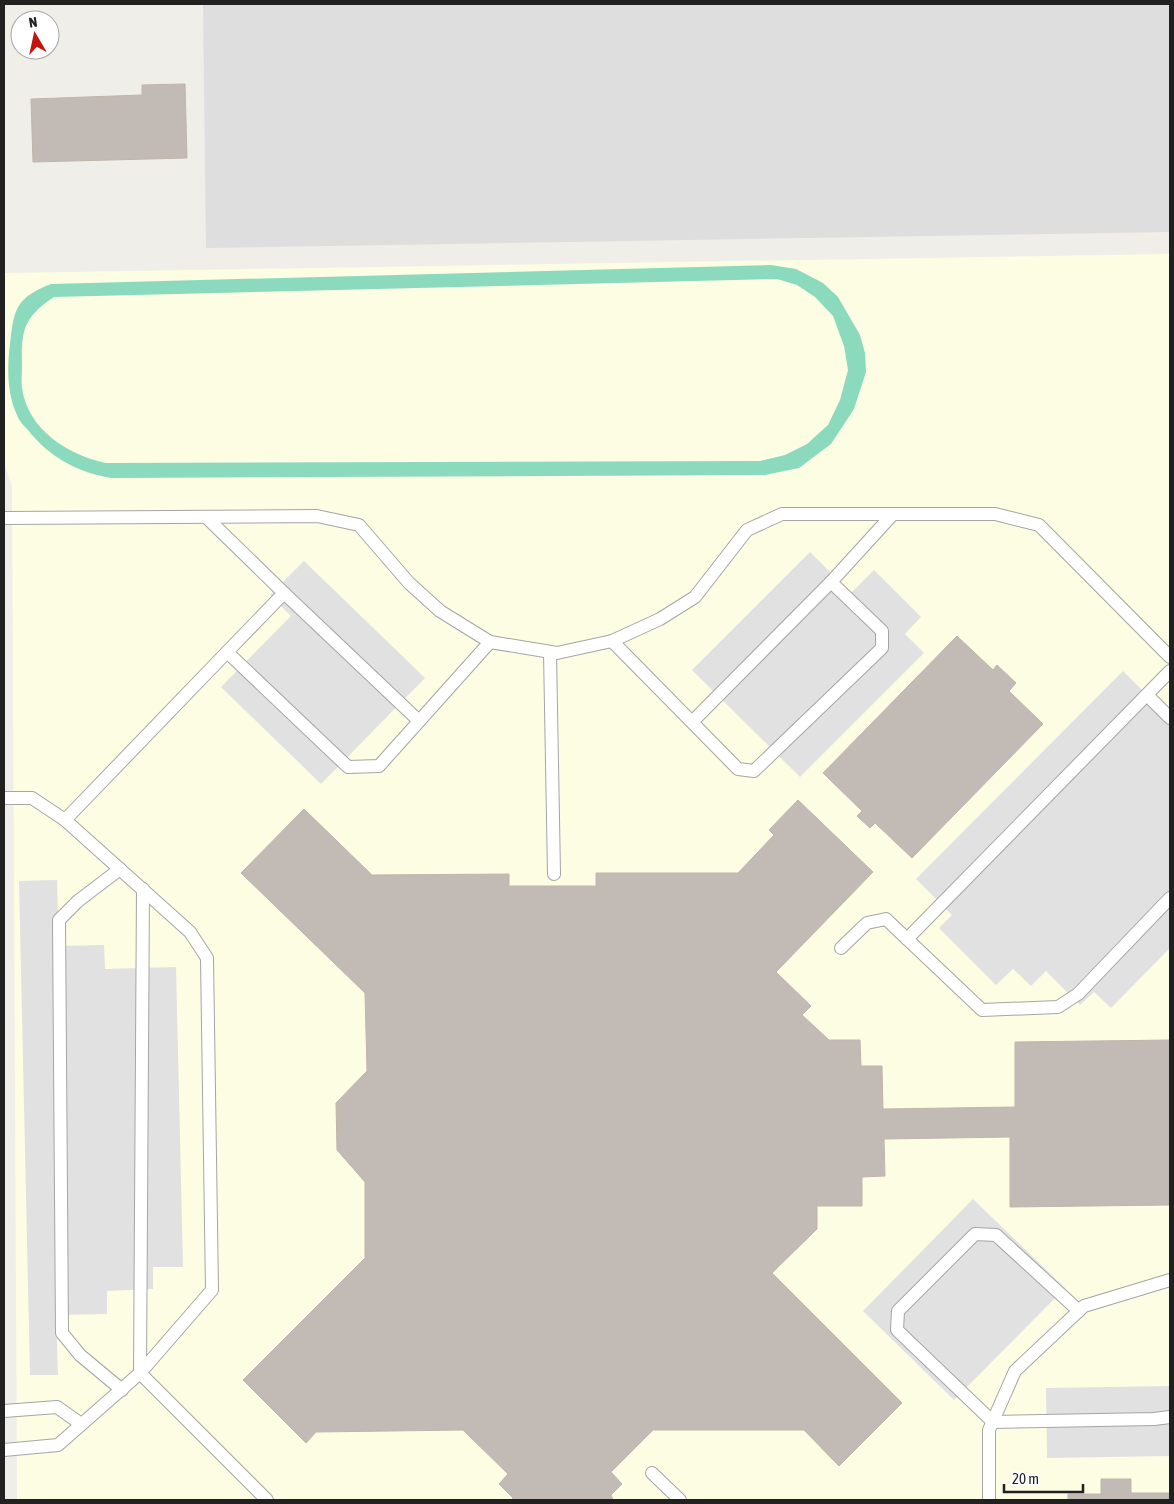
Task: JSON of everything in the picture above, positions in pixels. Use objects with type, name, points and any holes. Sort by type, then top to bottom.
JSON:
[{"type":"lane","points":[[4,518],[317,516],[359,524],[409,583],[440,611],[490,642],[557,653],[612,641],[660,619],[695,597],[747,530],[782,514],[995,514],[1039,525],[1170,657]]},
{"type":"lane","points":[[692,722],[831,582],[893,514]]},
{"type":"lane","points":[[206,517],[419,721]]},
{"type":"lane","points":[[612,641],[738,768],[754,770],[882,648],[882,631],[831,582]]},
{"type":"lane","points":[[65,820],[284,593]]},
{"type":"lane","points":[[227,652],[348,767],[379,766],[490,642]]},
{"type":"lane","points":[[550,652],[554,874]]},
{"type":"lane","points":[[907,939],[1170,671]]},
{"type":"lane","points":[[1146,695],[1170,718]]},
{"type":"lane","points":[[4,798],[32,798],[65,820],[190,932],[207,958],[212,1290],[140,1374],[58,1445],[4,1450]]},
{"type":"lane","points":[[120,869],[78,901],[59,920],[62,1333],[80,1355],[122,1390]]},
{"type":"lane","points":[[143,889],[140,1374],[267,1500]]},
{"type":"lane","points":[[841,948],[867,923],[886,919],[982,1010],[1058,1007],[1078,994],[1170,898]]},
{"type":"lane","points":[[1079,1311],[996,1235],[976,1234],[898,1311],[897,1330],[993,1422],[1170,1417]]},
{"type":"lane","points":[[989,1500],[989,1430],[1015,1371],[1084,1306],[1170,1280]]},
{"type":"lane","points":[[4,1411],[57,1407],[81,1424]]},
{"type":"lane","points":[[652,1473],[680,1500]]},
{"type":"shaded area","points":[[203,4],[1170,4],[1170,232],[206,248]]},
{"type":"shaded area","points":[[1170,254],[1170,1500],[17,1500],[12,486],[4,463],[4,273]]},
{"type":"shaded area","points":[[810,552],[851,593],[874,570],[921,617],[905,634],[924,653],[800,777],[692,670]]},
{"type":"shaded area","points":[[304,561],[425,678],[321,784],[221,687],[291,616],[270,595]]},
{"type":"shaded area","points":[[1123,671],[1170,718],[1170,948],[1111,1008],[1094,992],[1080,1005],[1046,971],[1031,986],[1013,969],[996,985],[939,928],[952,915],[916,879]]},
{"type":"shaded area","points":[[57,880],[59,946],[104,945],[105,969],[176,967],[183,1267],[153,1267],[153,1289],[107,1291],[107,1314],[56,1315],[58,1375],[30,1375],[19,881]]},
{"type":"shaded area","points":[[973,1199],[1065,1288],[954,1400],[863,1311]]},
{"type":"shaded area","points":[[1170,1386],[1170,1456],[1047,1458],[1046,1388]]},
{"type":"green space","points":[[771,265],[796,269],[823,283],[838,297],[860,335],[865,353],[866,372],[854,409],[831,444],[799,468],[765,475],[112,478],[99,476],[76,468],[55,456],[36,440],[22,423],[11,398],[8,362],[13,321],[19,306],[30,294],[51,284]],"holes":[[[777,279],[797,285],[815,297],[833,316],[844,346],[848,370],[840,400],[828,425],[807,444],[785,455],[760,461],[106,463],[78,454],[52,438],[32,416],[22,388],[22,342],[26,325],[36,311],[54,297]]]},
{"type":"building","points":[[185,84],[187,158],[33,162],[31,99],[142,95],[142,85]]},
{"type":"building","points":[[957,636],[993,670],[997,665],[1016,683],[1009,691],[1043,724],[912,858],[875,823],[870,828],[857,816],[862,811],[823,773]]},
{"type":"building","points":[[798,800],[873,872],[776,972],[811,1006],[802,1015],[829,1040],[860,1040],[861,1066],[882,1066],[883,1109],[1015,1107],[1015,1042],[1170,1040],[1170,1205],[1010,1207],[1010,1137],[884,1139],[885,1176],[862,1177],[862,1206],[817,1206],[817,1229],[772,1273],[902,1403],[839,1466],[804,1430],[653,1430],[611,1472],[622,1484],[611,1495],[613,1500],[512,1500],[513,1498],[499,1484],[508,1474],[463,1430],[316,1432],[306,1443],[243,1380],[365,1258],[365,1182],[337,1150],[336,1103],[367,1071],[365,993],[241,873],[304,809],[372,875],[509,874],[509,886],[596,886],[596,873],[738,873],[774,835],[769,830]]},
{"type":"building","points":[[1101,1479],[1131,1479],[1131,1493],[1170,1493],[1170,1500],[1068,1500],[1068,1494],[1101,1494]]}]
